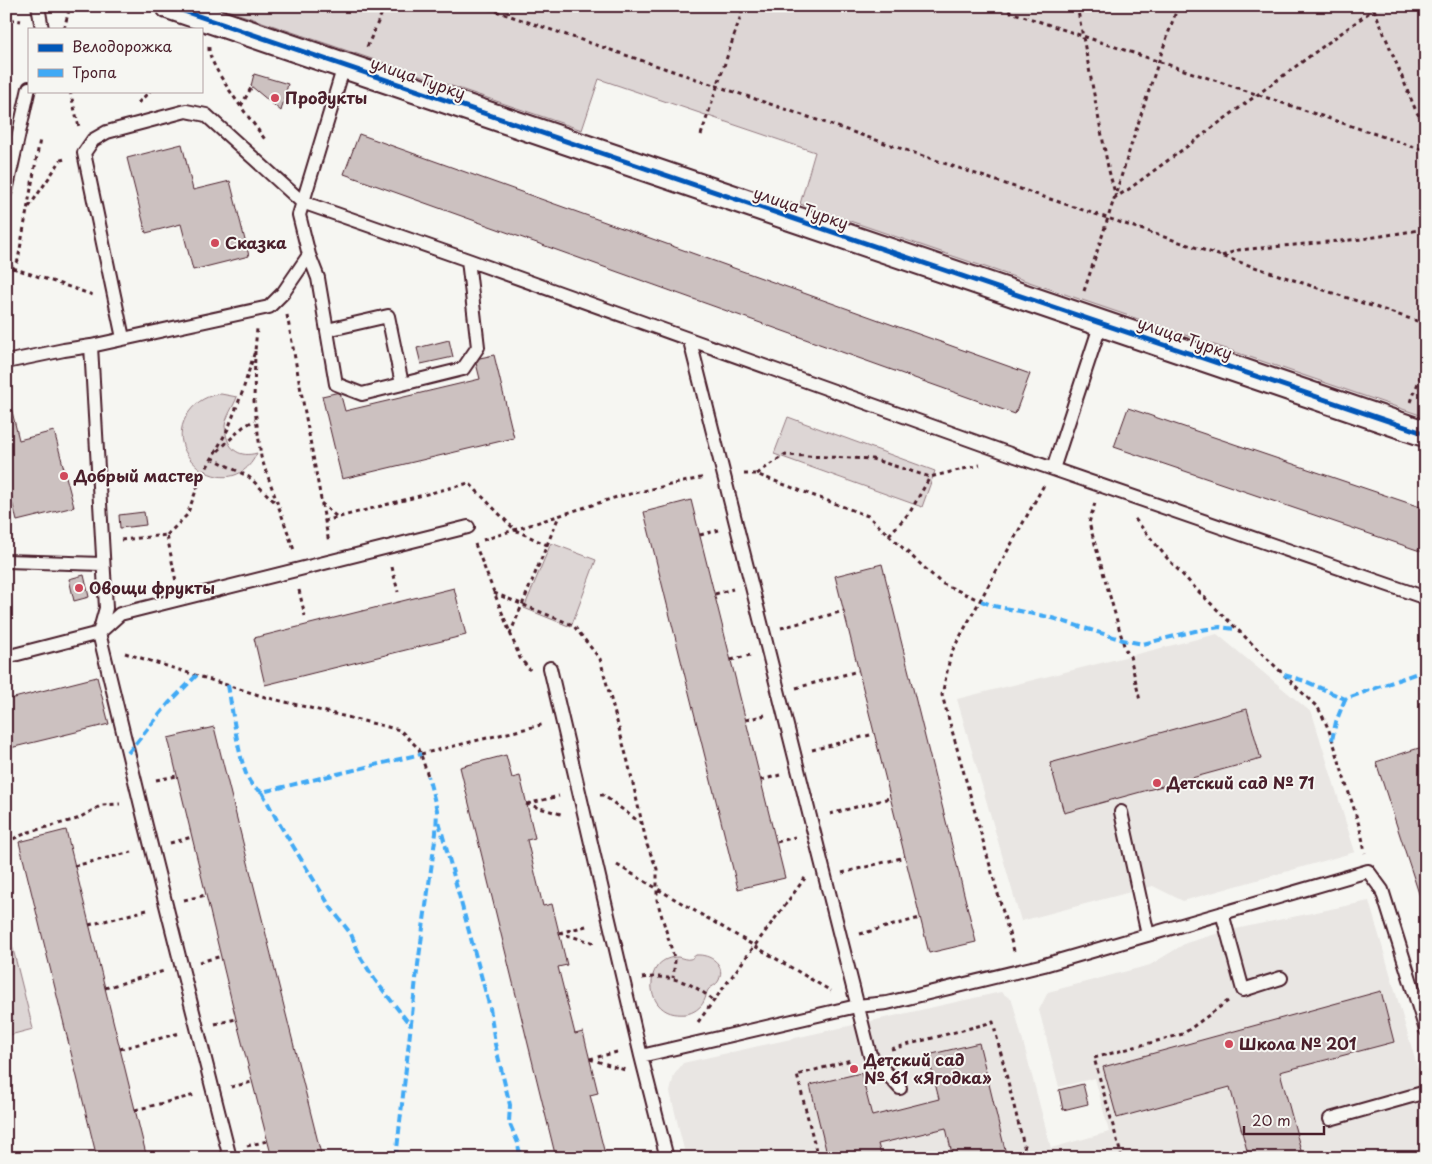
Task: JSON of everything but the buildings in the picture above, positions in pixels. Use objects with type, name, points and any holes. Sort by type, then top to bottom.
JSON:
[{"type":"street","name":"улица Турку","points":[[169,6],[1426,434]]},
{"type":"lane","points":[[38,6],[42,28]]},
{"type":"lane","points":[[350,68],[298,215],[318,278],[336,384],[362,394],[463,369],[478,348],[468,260]]},
{"type":"lane","points":[[6,190],[28,92]]},
{"type":"lane","points":[[123,338],[84,153],[93,140],[107,132],[186,111],[206,115],[302,202],[1006,453],[1426,598]]},
{"type":"lane","points":[[6,362],[90,346],[269,307],[283,292],[310,255]]},
{"type":"lane","points":[[327,330],[388,316],[402,384]]},
{"type":"lane","points":[[1053,469],[1101,323]]},
{"type":"lane","points":[[690,341],[870,1055],[900,1088]]},
{"type":"lane","points":[[90,346],[106,608],[99,633],[230,1158]]},
{"type":"lane","points":[[6,658],[99,633],[120,614],[468,527]]},
{"type":"lane","points":[[6,561],[102,564]]},
{"type":"lane","points":[[550,668],[667,1158]]},
{"type":"lane","points":[[1121,812],[1148,935]]},
{"type":"lane","points":[[640,1051],[684,1046],[858,1006],[887,1003],[1020,971],[1368,871],[1382,890],[1426,1030]]},
{"type":"lane","points":[[1222,913],[1243,990],[1281,978]]},
{"type":"lane","points":[[1330,1119],[1426,1092]]},
{"type":"path","points":[[64,28],[70,6]]},
{"type":"path","points":[[350,68],[385,6]]},
{"type":"path","points":[[481,6],[1108,219],[1426,324]]},
{"type":"path","points":[[701,135],[744,6]]},
{"type":"path","points":[[993,6],[1426,152]]},
{"type":"path","points":[[1077,6],[1108,167],[1116,197]]},
{"type":"path","points":[[1083,294],[1116,197],[1158,61],[1178,6]]},
{"type":"path","points":[[1116,197],[1129,190],[1378,6]]},
{"type":"path","points":[[1374,9],[1416,111],[1426,127]]},
{"type":"path","points":[[6,34],[10,19],[26,22]]},
{"type":"path","points":[[210,41],[208,52],[219,75],[268,143]]},
{"type":"path","points":[[241,106],[251,88]]},
{"type":"path","points":[[70,92],[80,129]]},
{"type":"path","points":[[6,275],[18,260],[41,136]]},
{"type":"path","points":[[27,209],[61,160],[70,158]]},
{"type":"path","points":[[1221,256],[1238,250],[1362,239],[1426,229]]},
{"type":"path","points":[[13,268],[101,297]]},
{"type":"path","points":[[283,292],[332,560]]},
{"type":"path","points":[[259,308],[253,383],[255,420],[261,457],[301,569],[298,587],[305,616]]},
{"type":"path","points":[[101,542],[167,535],[187,515],[200,480],[228,429],[255,351]]},
{"type":"path","points":[[212,459],[242,427],[255,420]]},
{"type":"path","points":[[756,474],[784,455],[872,459],[930,477],[983,465],[1006,453]]},
{"type":"path","points":[[212,459],[249,477],[277,504]]},
{"type":"path","points":[[1020,971],[942,695],[951,653],[1053,469]]},
{"type":"path","points":[[889,536],[910,512],[930,477]]},
{"type":"path","points":[[324,521],[469,483],[515,530],[547,545]]},
{"type":"path","points":[[1100,486],[1089,523],[1125,649],[1130,656],[1140,701]]},
{"type":"path","points":[[321,502],[338,518]]},
{"type":"path","points":[[510,634],[560,515]]},
{"type":"path","points":[[1133,516],[1167,558],[1198,591],[1318,708],[1332,740],[1362,836],[1368,871]]},
{"type":"path","points":[[468,527],[520,658],[529,670],[550,668]]},
{"type":"path","points":[[167,535],[179,599]]},
{"type":"path","points":[[391,564],[398,592]]},
{"type":"path","points":[[494,593],[573,625],[600,659],[628,762],[647,845],[658,869],[658,907],[675,962],[673,978]]},
{"type":"path","points":[[764,632],[844,611]]},
{"type":"path","points":[[102,647],[265,697],[400,730],[419,749],[428,776]]},
{"type":"path","points":[[779,692],[858,671]]},
{"type":"path","points":[[421,754],[562,720]]},
{"type":"path","points":[[794,754],[874,734]]},
{"type":"path","points":[[587,822],[526,804],[579,792],[603,795],[643,825]]},
{"type":"path","points":[[811,819],[890,798]]},
{"type":"path","points":[[6,842],[29,832],[77,820],[102,805],[140,803]]},
{"type":"path","points":[[74,866],[151,847]]},
{"type":"path","points":[[594,853],[858,1006]]},
{"type":"path","points":[[825,877],[905,856]]},
{"type":"path","points":[[684,1046],[714,1000],[820,858]]},
{"type":"path","points":[[89,925],[166,905]]},
{"type":"path","points":[[840,939],[920,918]]},
{"type":"path","points":[[610,920],[559,933],[616,948]]},
{"type":"path","points":[[105,988],[182,967]]},
{"type":"path","points":[[624,982],[653,976],[673,978],[691,984],[714,1000]]},
{"type":"path","points":[[1122,1158],[1094,1058],[1183,1034],[1243,990]]},
{"type":"path","points":[[818,1158],[797,1074],[993,1022],[1027,1158]]},
{"type":"path","points":[[120,1049],[197,1029]]},
{"type":"path","points":[[640,1051],[590,1060],[647,1077]]},
{"type":"path","points":[[135,1110],[213,1090]]},
{"type":"shaded area","points":[[215,6],[1426,6],[1426,417],[800,204],[815,152],[599,79],[582,130]]},
{"type":"shaded area","points":[[221,394],[237,397],[225,426],[227,440],[236,451],[245,454],[257,453],[246,469],[231,476],[216,476],[202,470],[190,459],[183,445],[182,429],[189,412],[203,399]]},
{"type":"shaded area","points":[[788,417],[935,471],[922,507],[774,454]]},
{"type":"shaded area","points":[[551,543],[596,560],[571,627],[524,608]]},
{"type":"shaded area","name":"Детский сад № 71","points":[[1217,634],[1312,713],[1355,852],[1183,901],[1153,886],[1021,921],[957,699]]},
{"type":"shaded area","name":"Школа № 201","points":[[1369,901],[1426,1097],[1426,1158],[686,1158],[670,1092],[674,1075],[683,1063],[1001,992],[1012,1000],[1051,1148],[1109,1132],[1095,1078],[1059,1087],[1039,1010],[1048,992],[1150,965],[1186,943],[1226,931]]},
{"type":"shaded area","points":[[6,921],[33,1029],[6,1036]]},
{"type":"shaded area","points":[[696,955],[706,956],[715,961],[720,969],[719,980],[708,990],[703,1004],[694,1011],[674,1014],[667,1011],[658,1004],[653,994],[652,978],[656,968],[667,959],[678,957],[692,959]]},
{"type":"marked path","points":[[981,601],[994,606],[1049,617],[1123,640],[1143,644],[1195,631],[1220,627],[1235,629]]},
{"type":"marked path","points":[[1284,675],[1305,681],[1345,699],[1426,670]]},
{"type":"marked path","points":[[128,753],[169,703],[197,675]]},
{"type":"marked path","points":[[228,685],[242,763],[250,782],[262,792],[421,754]]},
{"type":"marked path","points":[[1332,740],[1336,722],[1345,699]]},
{"type":"marked path","points":[[396,1158],[416,979],[436,833],[437,810],[428,776]]},
{"type":"marked path","points":[[262,792],[331,908],[351,934],[361,958],[375,980],[411,1026]]},
{"type":"marked path","points":[[439,822],[490,1008],[495,1044],[510,1105],[509,1122],[518,1143],[520,1158]]},
{"type":"cycle path","points":[[169,6],[1426,434]]},
{"type":"place","name":"Продукты","points":[[275,98]]},
{"type":"place","name":"Сказка","points":[[215,243]]},
{"type":"place","name":"Добрый мастер","points":[[64,476]]},
{"type":"place","name":"Овощи фрукты","points":[[79,588]]},
{"type":"place","name":"Детский сад № 71","points":[[1157,783]]},
{"type":"place","name":"Школа № 201","points":[[1229,1044]]},
{"type":"place","name":"Детский сад № 61 «Ягодка»","points":[[854,1069]]}]
